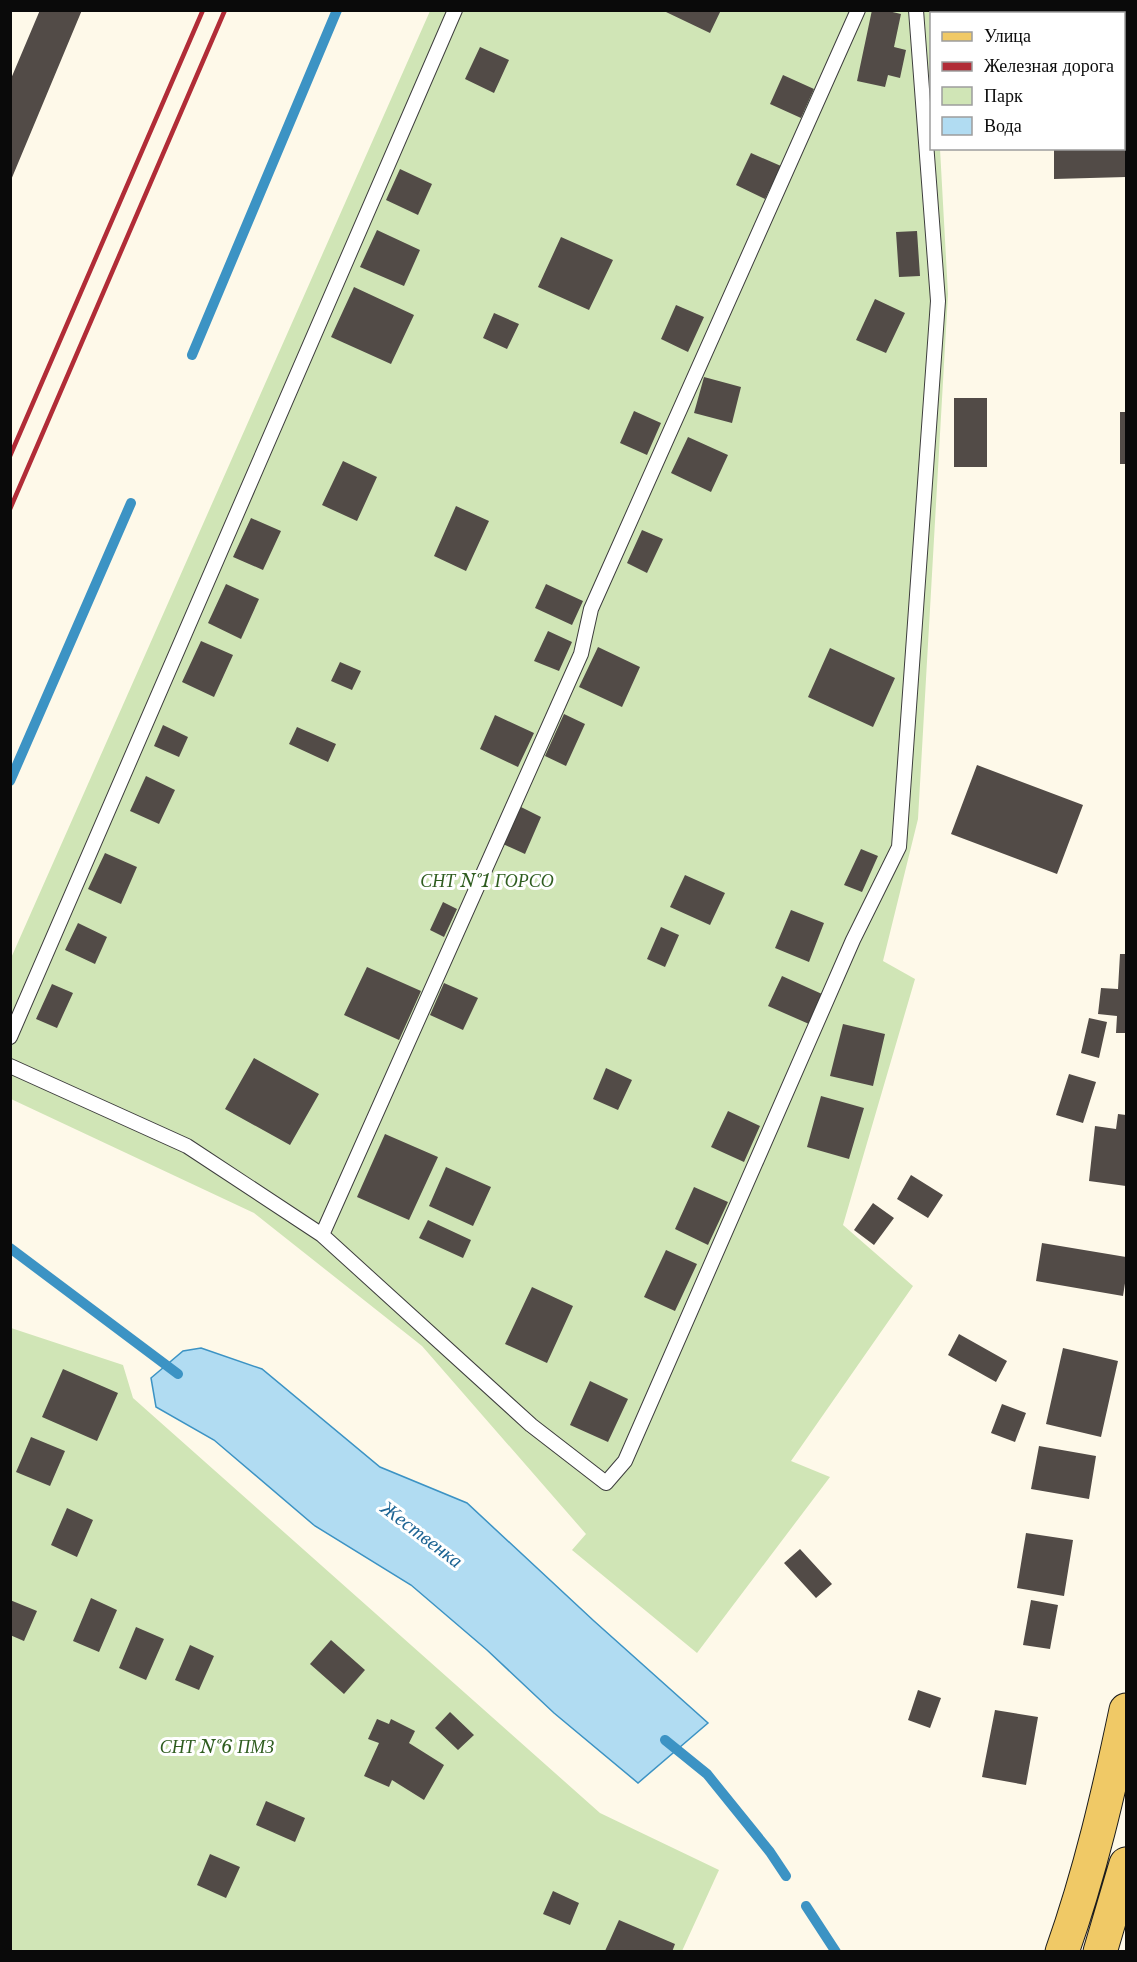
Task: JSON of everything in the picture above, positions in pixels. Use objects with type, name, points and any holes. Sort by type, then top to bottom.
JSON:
[{"type":"main road","points":[[1062,1952],[1093,1849],[1126,1710]]},
{"type":"main road","points":[[1100,1952],[1126,1864]]},
{"type":"lane","points":[[10,1036],[454,10]]},
{"type":"lane","points":[[322,1235],[581,654],[591,609],[858,10]]},
{"type":"lane","points":[[10,1066],[188,1146],[322,1235],[531,1425],[606,1483],[625,1461],[853,940],[899,847],[938,301],[916,10]]},
{"type":"green space","name":"СНТ №1 ГОРСО","points":[[430,11],[933,11],[930,12],[930,150],[940,150],[948,294],[918,819],[883,961],[915,979],[843,1225],[913,1286],[791,1461],[830,1477],[697,1653],[572,1550],[586,1534],[422,1346],[254,1213],[11,1099],[11,958]]},
{"type":"green space","name":"СНТ №6 ПМЗ","points":[[11,1328],[123,1365],[133,1398],[600,1813],[719,1870],[682,1951],[11,1952]]},
{"type":"water","points":[[201,1348],[262,1369],[380,1467],[467,1503],[708,1723],[638,1783],[554,1713],[487,1650],[411,1585],[315,1526],[214,1440],[156,1407],[151,1378],[183,1351]]},
{"type":"building","points":[[40,10],[82,10],[11,180],[10,81]]},
{"type":"building","points":[[667,10],[721,10],[710,33],[666,12]]},
{"type":"building","points":[[872,10],[901,14],[894,47],[906,50],[900,78],[888,75],[885,87],[857,81]]},
{"type":"building","points":[[480,47],[509,60],[494,93],[465,79]]},
{"type":"building","points":[[783,75],[814,89],[801,118],[770,104]]},
{"type":"building","points":[[1126,88],[1126,177],[1054,179],[1054,150],[1125,150]]},
{"type":"building","points":[[751,153],[781,166],[765,199],[736,185]]},
{"type":"building","points":[[400,169],[432,184],[418,215],[386,200]]},
{"type":"building","points":[[377,230],[420,250],[404,286],[360,267]]},
{"type":"building","points":[[917,231],[920,276],[899,277],[896,232]]},
{"type":"building","points":[[561,237],[613,260],[589,310],[538,287]]},
{"type":"building","points":[[354,287],[414,315],[391,364],[331,337]]},
{"type":"building","points":[[875,299],[905,313],[886,353],[856,340]]},
{"type":"building","points":[[676,305],[704,317],[688,352],[661,339]]},
{"type":"building","points":[[494,313],[519,324],[507,349],[483,338]]},
{"type":"building","points":[[704,377],[741,387],[732,423],[694,413]]},
{"type":"building","points":[[954,398],[987,398],[987,467],[954,467]]},
{"type":"building","points":[[634,411],[661,423],[647,455],[620,443]]},
{"type":"building","points":[[1120,412],[1126,412],[1126,464],[1120,464]]},
{"type":"building","points":[[688,437],[728,455],[711,492],[671,473]]},
{"type":"building","points":[[343,461],[377,477],[357,521],[322,505]]},
{"type":"building","points":[[456,506],[489,521],[466,571],[434,556]]},
{"type":"building","points":[[251,518],[281,531],[263,570],[233,557]]},
{"type":"building","points":[[642,530],[663,539],[647,573],[627,563]]},
{"type":"building","points":[[226,584],[259,599],[241,639],[208,623]]},
{"type":"building","points":[[546,584],[583,601],[572,625],[535,608]]},
{"type":"building","points":[[548,631],[572,642],[559,671],[534,661]]},
{"type":"building","points":[[201,641],[233,655],[214,697],[182,682]]},
{"type":"building","points":[[598,647],[640,667],[622,707],[579,687]]},
{"type":"building","points":[[830,648],[895,678],[873,727],[808,697]]},
{"type":"building","points":[[340,662],[361,671],[352,690],[331,681]]},
{"type":"building","points":[[564,714],[585,724],[566,766],[545,756]]},
{"type":"building","points":[[495,715],[534,733],[518,767],[480,749]]},
{"type":"building","points":[[163,725],[188,737],[179,757],[154,746]]},
{"type":"building","points":[[297,727],[336,744],[328,762],[289,744]]},
{"type":"building","points":[[977,765],[1083,805],[1057,874],[951,834]]},
{"type":"building","points":[[146,776],[175,790],[159,824],[130,811]]},
{"type":"building","points":[[521,807],[541,817],[525,854],[503,844]]},
{"type":"building","points":[[861,849],[878,856],[862,892],[844,885]]},
{"type":"building","points":[[105,853],[137,867],[121,904],[88,889]]},
{"type":"building","points":[[685,875],[725,893],[710,925],[670,907]]},
{"type":"building","points":[[443,902],[457,909],[444,937],[430,930]]},
{"type":"building","points":[[791,910],[824,923],[809,962],[775,948]]},
{"type":"building","points":[[78,923],[107,937],[95,964],[65,950]]},
{"type":"building","points":[[661,927],[679,935],[665,967],[647,959]]},
{"type":"building","points":[[1120,954],[1126,954],[1126,1033],[1116,1033],[1117,1016],[1098,1014],[1101,988],[1118,989]]},
{"type":"building","points":[[367,967],[421,991],[399,1040],[344,1015]]},
{"type":"building","points":[[782,976],[822,994],[809,1024],[768,1006]]},
{"type":"building","points":[[444,983],[478,998],[463,1030],[430,1015]]},
{"type":"building","points":[[52,984],[73,993],[57,1028],[36,1019]]},
{"type":"building","points":[[1089,1018],[1107,1022],[1099,1058],[1081,1053]]},
{"type":"building","points":[[843,1024],[885,1034],[873,1086],[830,1076]]},
{"type":"building","points":[[254,1058],[319,1094],[290,1145],[225,1109]]},
{"type":"building","points":[[606,1068],[632,1080],[618,1110],[593,1099]]},
{"type":"building","points":[[1069,1074],[1096,1082],[1083,1123],[1056,1115]]},
{"type":"building","points":[[821,1096],[864,1108],[849,1159],[807,1147]]},
{"type":"building","points":[[728,1111],[760,1126],[744,1162],[711,1147]]},
{"type":"building","points":[[1118,1114],[1126,1115],[1126,1186],[1089,1181],[1095,1126],[1116,1129]]},
{"type":"building","points":[[385,1134],[438,1157],[409,1220],[357,1197]]},
{"type":"building","points":[[446,1167],[491,1187],[473,1226],[429,1206]]},
{"type":"building","points":[[911,1175],[943,1195],[928,1218],[897,1199]]},
{"type":"building","points":[[694,1187],[728,1202],[708,1245],[675,1229]]},
{"type":"building","points":[[873,1203],[894,1218],[874,1245],[854,1230]]},
{"type":"building","points":[[428,1220],[471,1240],[463,1258],[419,1238]]},
{"type":"building","points":[[1042,1243],[1126,1257],[1123,1296],[1036,1281]]},
{"type":"building","points":[[666,1250],[697,1264],[675,1311],[644,1297]]},
{"type":"building","points":[[532,1287],[573,1306],[547,1363],[505,1344]]},
{"type":"building","points":[[959,1334],[1007,1361],[996,1382],[948,1355]]},
{"type":"building","points":[[1063,1348],[1118,1361],[1101,1437],[1046,1424]]},
{"type":"building","points":[[63,1369],[118,1393],[97,1441],[42,1417]]},
{"type":"building","points":[[590,1381],[628,1399],[608,1442],[570,1425]]},
{"type":"building","points":[[1002,1404],[1026,1413],[1015,1442],[991,1433]]},
{"type":"building","points":[[31,1437],[65,1451],[50,1486],[16,1472]]},
{"type":"building","points":[[1039,1446],[1096,1456],[1089,1499],[1031,1489]]},
{"type":"building","points":[[67,1508],[93,1520],[77,1557],[51,1545]]},
{"type":"building","points":[[1026,1533],[1073,1540],[1064,1596],[1017,1588]]},
{"type":"building","points":[[800,1549],[832,1584],[816,1598],[784,1563]]},
{"type":"building","points":[[91,1598],[117,1610],[99,1652],[73,1641]]},
{"type":"building","points":[[10,1600],[37,1611],[24,1641],[10,1635]]},
{"type":"building","points":[[1031,1600],[1058,1605],[1050,1649],[1023,1645]]},
{"type":"building","points":[[136,1627],[164,1639],[146,1680],[119,1668]]},
{"type":"building","points":[[331,1640],[365,1670],[344,1694],[310,1664]]},
{"type":"building","points":[[190,1645],[214,1656],[199,1690],[175,1680]]},
{"type":"building","points":[[918,1690],[941,1698],[930,1728],[908,1720]]},
{"type":"building","points":[[995,1710],[1038,1717],[1026,1785],[982,1777]]},
{"type":"building","points":[[450,1712],[474,1735],[458,1750],[435,1728]]},
{"type":"building","points":[[377,1719],[389,1724],[391,1719],[415,1731],[409,1743],[444,1765],[424,1800],[392,1780],[389,1787],[364,1776],[379,1743],[368,1739]]},
{"type":"building","points":[[266,1801],[305,1818],[295,1842],[256,1825]]},
{"type":"building","points":[[210,1854],[240,1867],[226,1898],[197,1885]]},
{"type":"building","points":[[553,1891],[579,1903],[570,1925],[543,1914]]},
{"type":"building","points":[[619,1920],[675,1944],[672,1952],[605,1951]]},
{"type":"waterway","points":[[192,355],[337,10]]},
{"type":"waterway","points":[[10,781],[131,503]]},
{"type":"waterway","name":"Жественка","points":[[10,1248],[178,1374]]},
{"type":"waterway","name":"Жественка","points":[[665,1740],[707,1774],[770,1852],[786,1876]]},
{"type":"waterway","name":"Жественка","points":[[806,1906],[836,1952]]},
{"type":"railway","points":[[10,456],[203,10]]},
{"type":"railway","points":[[10,509],[225,10]]}]
